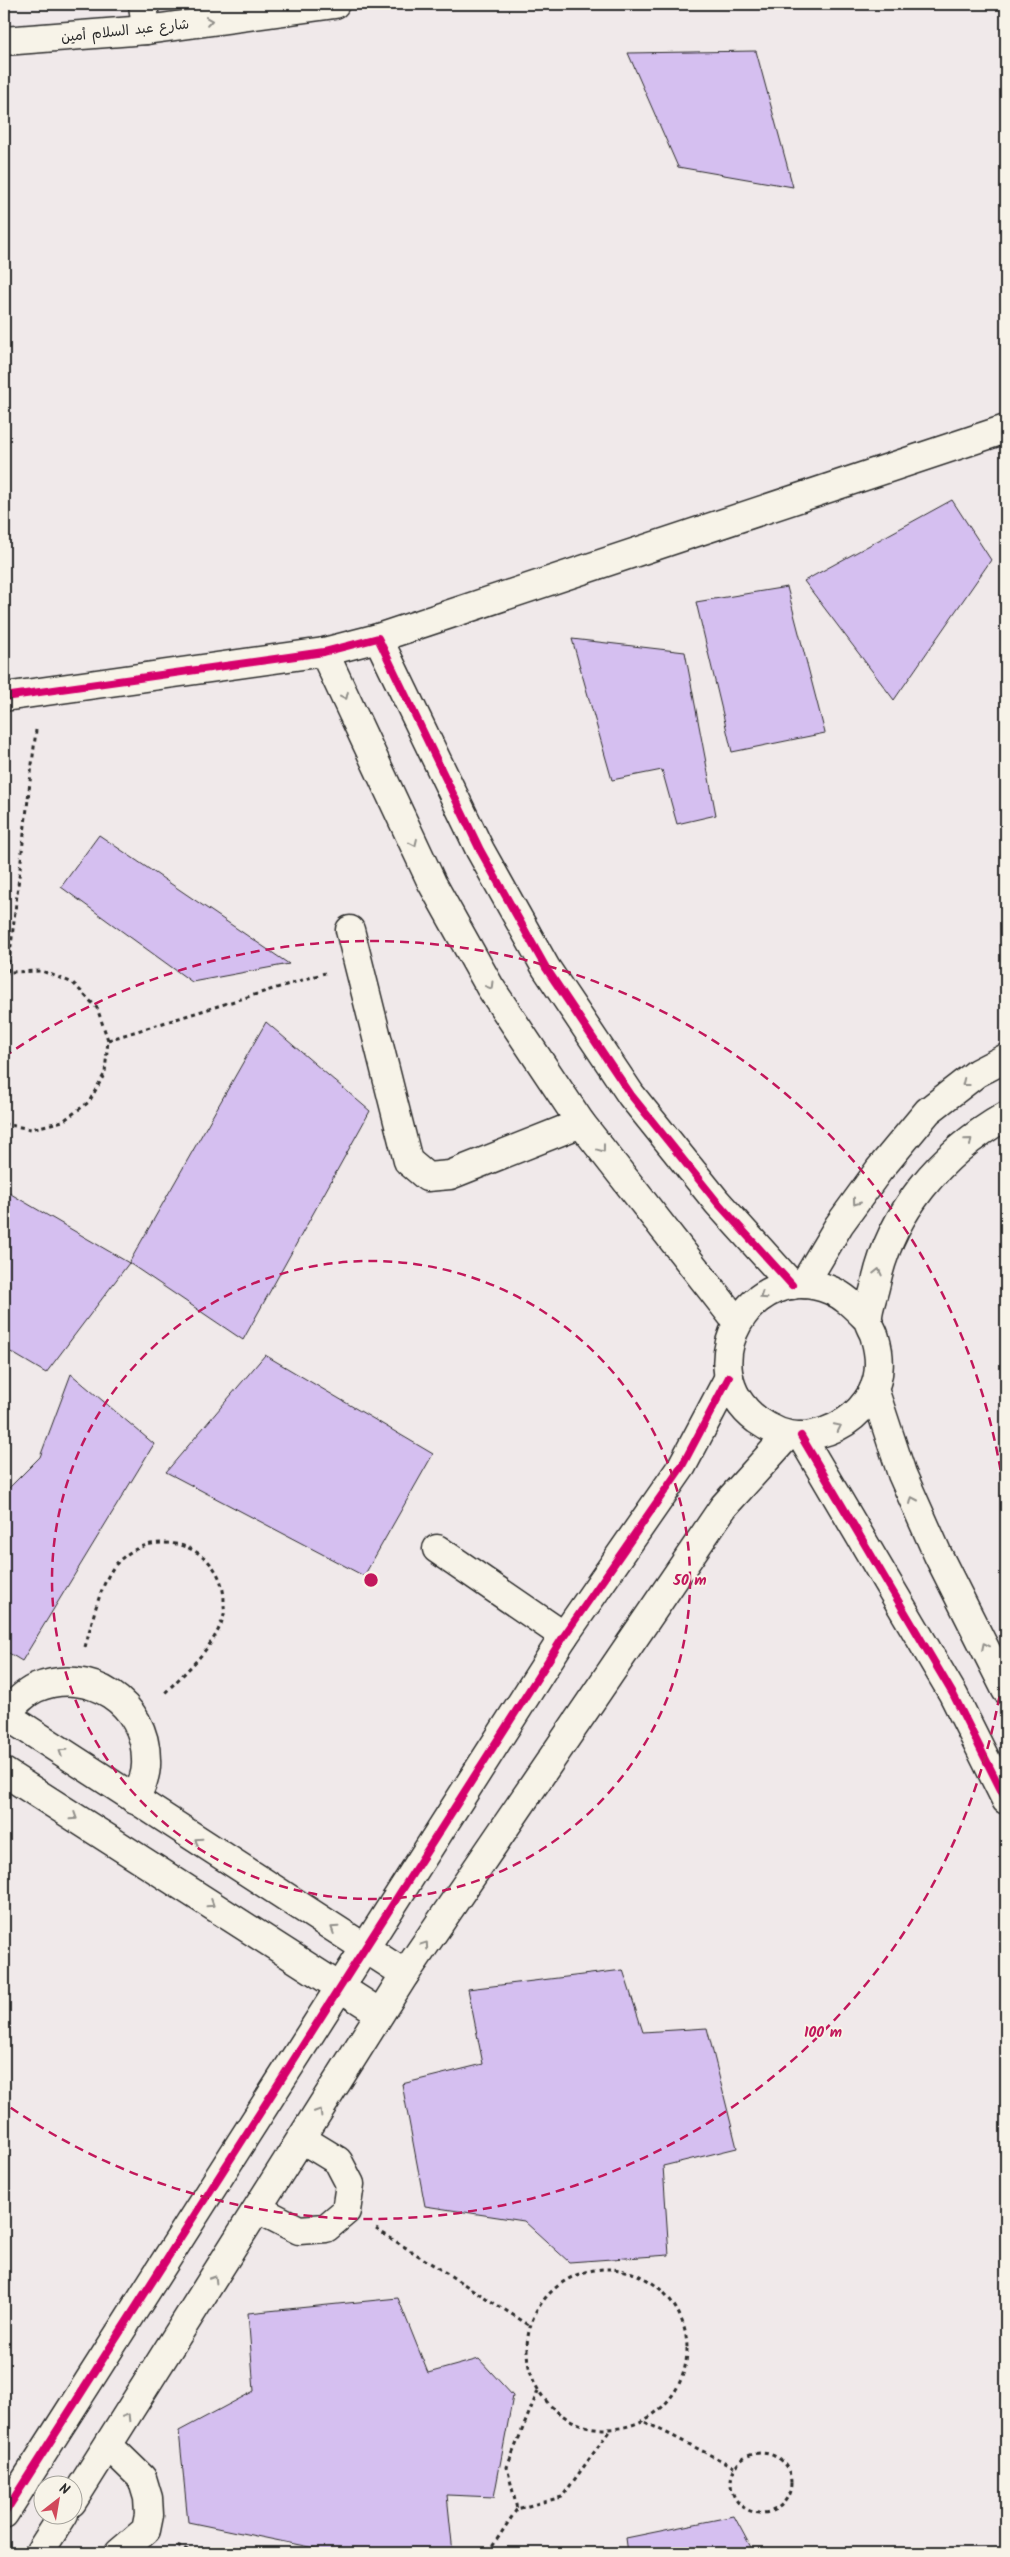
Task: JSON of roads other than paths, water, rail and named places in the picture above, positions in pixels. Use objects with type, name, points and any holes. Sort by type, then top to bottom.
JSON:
[{"type":"street","name":"شارع عبد السلام أمين","points":[[4,41],[144,17],[335,4]]},
{"type":"street","points":[[4,697],[324,652],[378,638],[1006,428]]},
{"type":"street","points":[[378,638],[480,850],[546,968],[631,1095],[717,1202],[798,1285]]},
{"type":"street","points":[[324,652],[432,882],[490,987],[582,1122],[737,1322]]},
{"type":"street","points":[[350,930],[408,1162],[427,1177],[450,1176],[582,1122]]},
{"type":"street","points":[[798,1285],[879,1170],[928,1111],[977,1073],[1006,1058]]},
{"type":"street","points":[[868,1320],[880,1264],[903,1213],[937,1168],[980,1131],[1006,1116]]},
{"type":"street","points":[[798,1285],[829,1289],[850,1301],[868,1320],[879,1353],[878,1372],[874,1389],[865,1405],[847,1422],[825,1433],[794,1436],[768,1428],[750,1415],[737,1398],[729,1377],[728,1349],[737,1322],[751,1305],[770,1292],[798,1285]]},
{"type":"street","points":[[4,2514],[564,1636],[682,1466],[729,1377]]},
{"type":"street","points":[[874,1389],[906,1483],[938,1556],[1006,1690]]},
{"type":"street","points":[[794,1436],[953,1694],[1006,1800]]},
{"type":"street","points":[[82,2487],[405,1974],[724,1506],[794,1436]]},
{"type":"street","points":[[437,1549],[564,1636]]},
{"type":"street","points":[[135,1800],[143,1781],[146,1761],[145,1741],[138,1722],[126,1706],[111,1693],[93,1685],[74,1681],[54,1682],[35,1689],[18,1700],[4,1715],[135,1800],[364,1948],[405,1974]]},
{"type":"street","points":[[4,1772],[380,2013]]},
{"type":"street","points":[[258,2209],[299,2230],[326,2228],[346,2210],[350,2184],[338,2161],[302,2139]]},
{"type":"street","points":[[109,2446],[142,2478],[148,2498],[149,2515],[146,2530],[119,2553]]},
{"type":"street","points":[[45,2552],[59,2524]]}]
